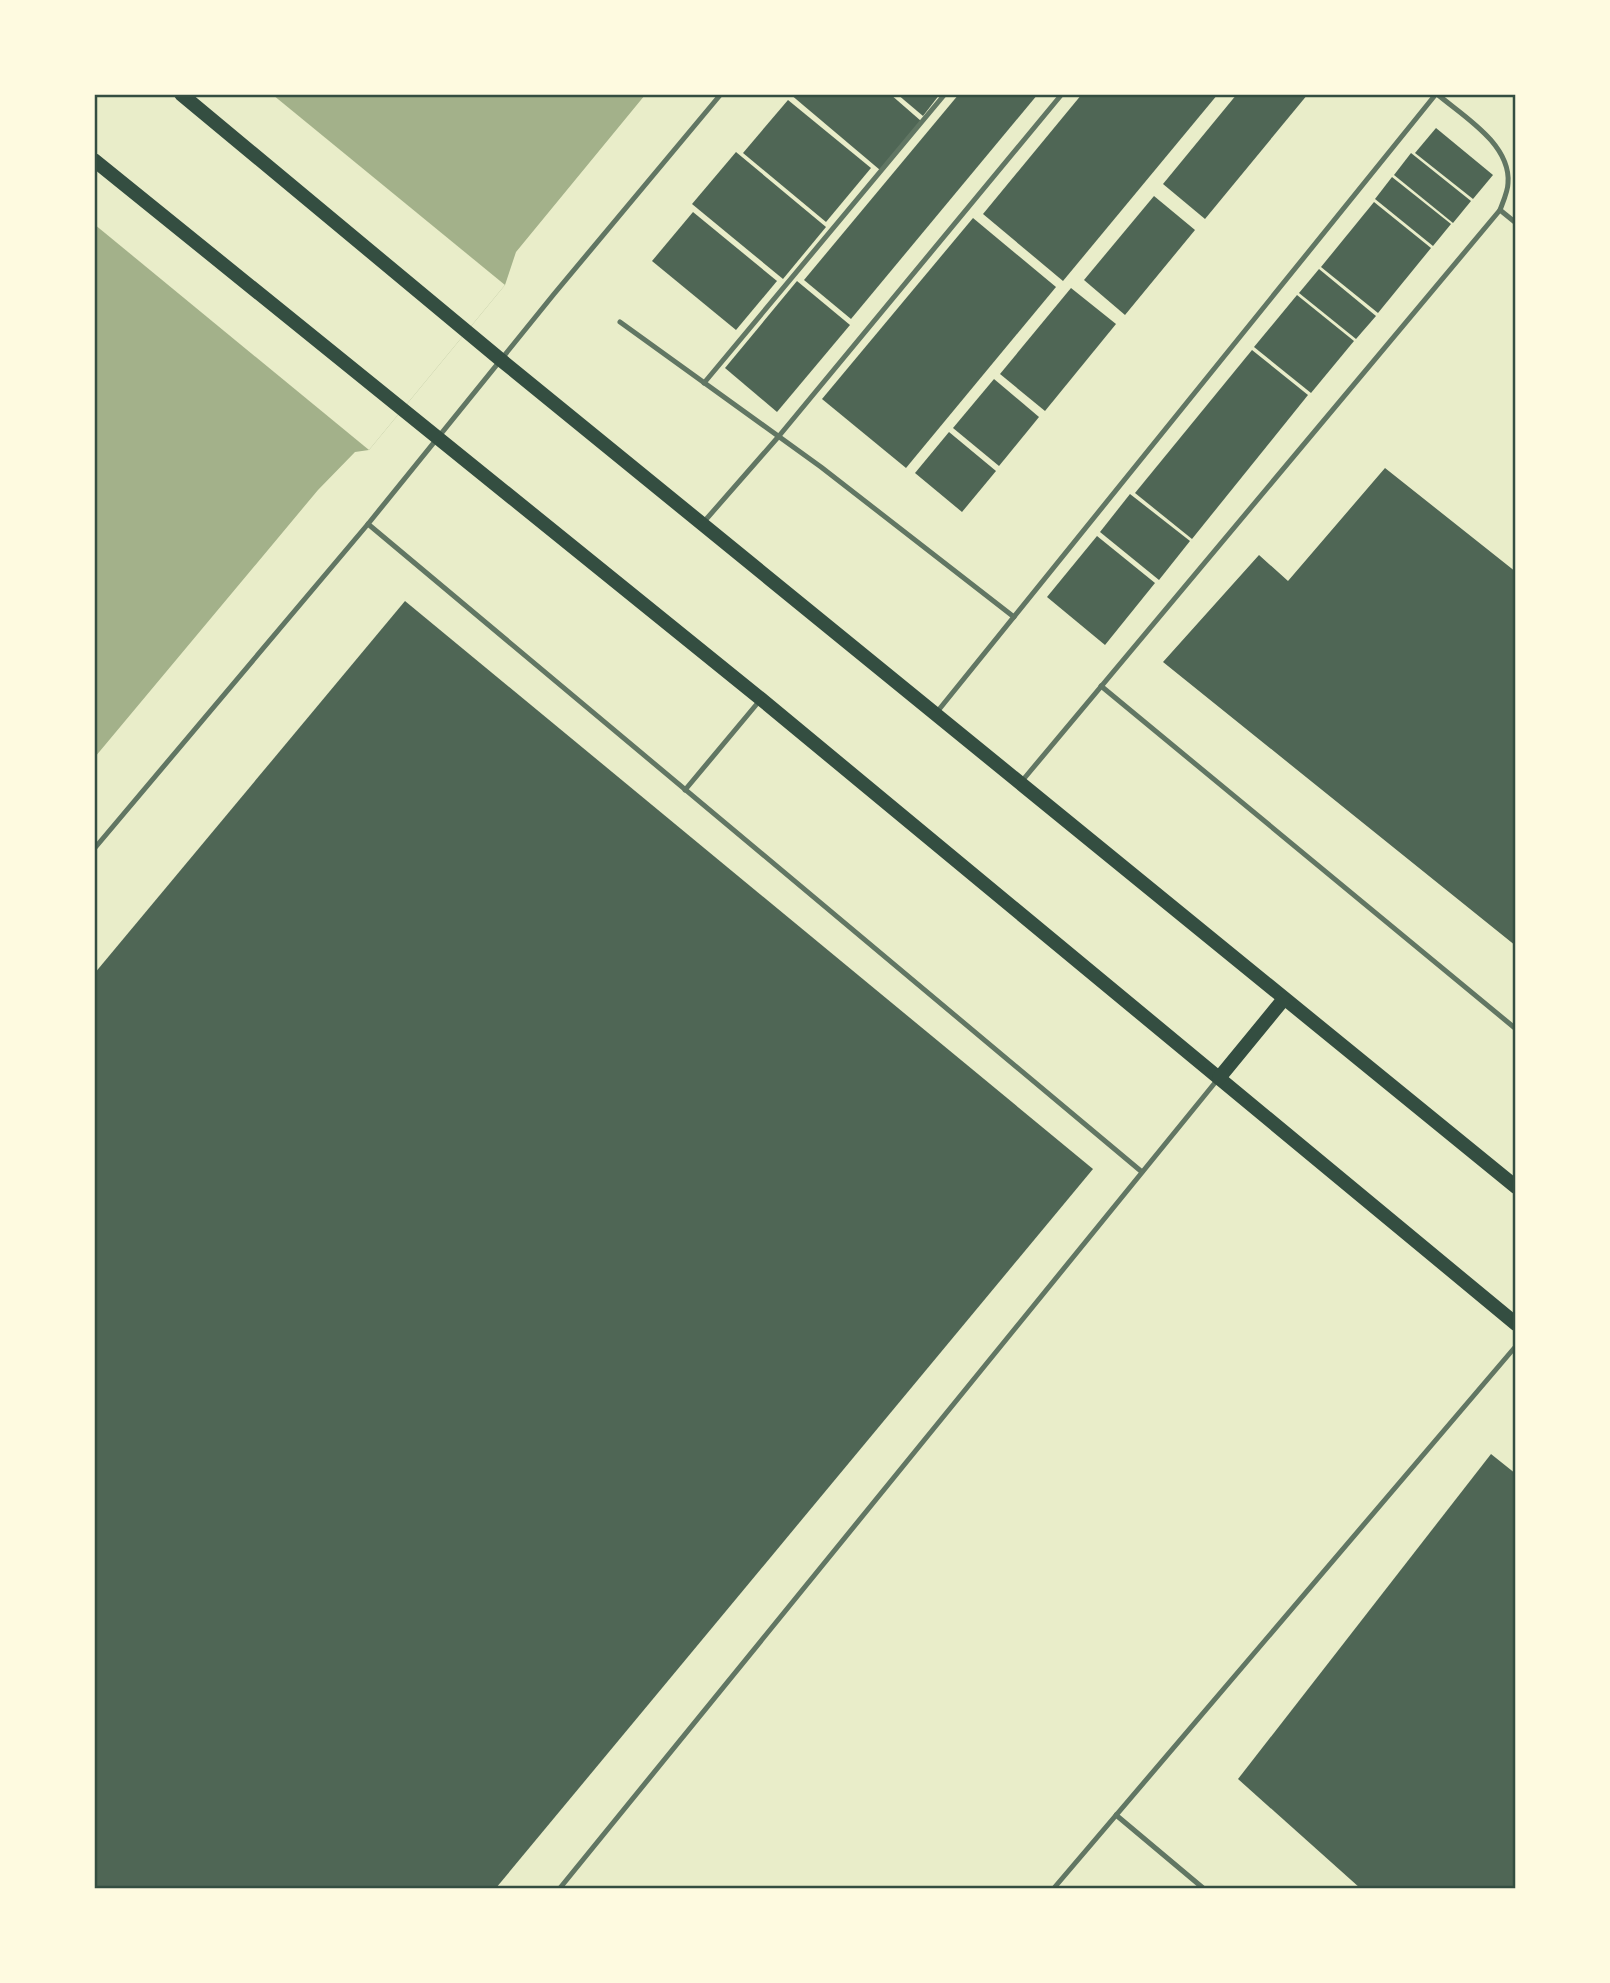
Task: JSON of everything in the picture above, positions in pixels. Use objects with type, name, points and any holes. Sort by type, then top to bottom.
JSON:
[{"type":"main road","points":[[181,94],[500,360],[1516,1187]]},
{"type":"main road","points":[[94,160],[761,699],[1516,1324]]},
{"type":"main road","points":[[1219,1078],[1283,1000]]},
{"type":"lane","points":[[94,849],[368,524],[721,94]]},
{"type":"lane","points":[[704,383],[945,94]]},
{"type":"lane","points":[[701,524],[779,436],[1062,94]]},
{"type":"lane","points":[[935,715],[1437,94],[1489,139],[1504,159],[1508,183],[1500,210],[1020,783]]},
{"type":"lane","points":[[1500,210],[1516,223]]},
{"type":"lane","points":[[620,322],[779,436],[1014,617]]},
{"type":"lane","points":[[368,524],[1142,1172]]},
{"type":"lane","points":[[1101,685],[1516,1029]]},
{"type":"lane","points":[[685,790],[761,699]]},
{"type":"lane","points":[[560,1888],[1219,1078]]},
{"type":"lane","points":[[1054,1888],[1516,1346]]},
{"type":"lane","points":[[1116,1815],[1203,1888]]},
{"type":"shaded area","points":[[95,95],[645,95],[516,252],[505,285],[369,450],[355,452],[318,490],[95,757]]},
{"type":"pier","points":[[95,95],[273,95],[505,285],[369,450],[94,224]]},
{"type":"building","points":[[790,94],[890,94],[921,121],[880,170]]},
{"type":"building","points":[[897,94],[940,94],[923,116]]},
{"type":"building","points":[[959,94],[1038,94],[851,319],[804,280]]},
{"type":"building","points":[[1082,94],[1218,94],[1063,281],[983,214]]},
{"type":"building","points":[[1237,94],[1308,94],[1205,219],[1163,184]]},
{"type":"building","points":[[788,100],[871,168],[826,222],[743,153]]},
{"type":"building","points":[[1436,128],[1493,175],[1473,199],[1415,153]]},
{"type":"building","points":[[736,152],[826,227],[783,279],[692,204]]},
{"type":"building","points":[[1411,153],[1471,201],[1453,223],[1394,175]]},
{"type":"building","points":[[1392,177],[1451,224],[1433,246],[1375,199]]},
{"type":"building","points":[[1154,196],[1195,230],[1125,315],[1084,280]]},
{"type":"building","points":[[1374,202],[1431,248],[1378,313],[1321,267]]},
{"type":"building","points":[[693,212],[777,281],[736,330],[652,261]]},
{"type":"building","points":[[973,218],[1056,287],[906,468],[822,399]]},
{"type":"building","points":[[1319,269],[1376,316],[1356,339],[1299,293]]},
{"type":"building","points":[[797,281],[850,325],[777,412],[725,368]]},
{"type":"building","points":[[1071,288],[1116,324],[1045,411],[1000,374]]},
{"type":"building","points":[[1297,295],[1354,341],[1311,393],[1254,347]]},
{"type":"building","points":[[1252,350],[1308,395],[1192,539],[1135,493]]},
{"type":"building","points":[[994,379],[1039,417],[999,466],[953,428]]},
{"type":"building","points":[[949,432],[996,471],[962,512],[915,473]]},
{"type":"building","points":[[1385,468],[1516,572],[1516,946],[1163,662],[1259,555],[1288,581]]},
{"type":"building","points":[[1130,494],[1190,541],[1159,580],[1100,532]]},
{"type":"building","points":[[1097,536],[1155,583],[1105,645],[1047,597]]},
{"type":"building","points":[[405,601],[1093,1169],[496,1888],[94,1888],[94,974]]},
{"type":"building","points":[[1491,1454],[1516,1474],[1516,1888],[1360,1888],[1238,1779]]}]
